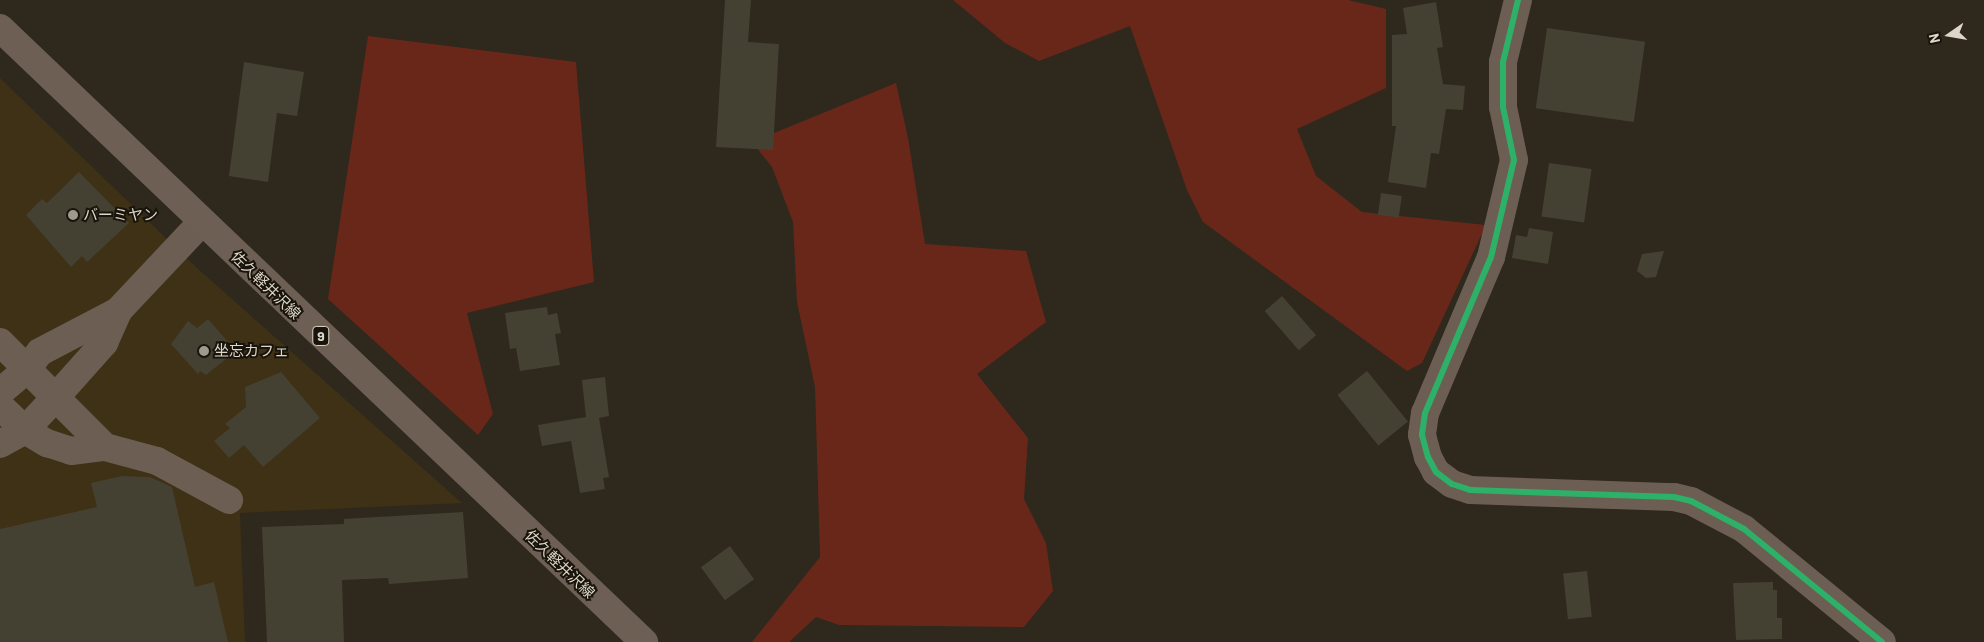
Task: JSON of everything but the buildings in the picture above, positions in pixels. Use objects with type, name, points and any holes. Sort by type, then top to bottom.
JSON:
[{"type":"main road","name":"佐久軽井沢線","points":[[0,28],[201,223],[644,642]]},
{"type":"street","points":[[1518,0],[1503,62],[1503,108],[1514,160],[1491,257],[1425,413],[1422,435],[1428,457],[1436,472],[1452,484],[1470,490],[1674,497],[1691,502],[1744,528],[1882,642]]},
{"type":"street","points":[[0,392],[28,369],[40,352],[118,310],[201,223]]},
{"type":"street","points":[[0,444],[25,430],[104,343],[118,310]]},
{"type":"street","points":[[0,342],[105,447]]},
{"type":"street","points":[[0,406],[25,430],[47,443],[71,451],[105,447],[157,461],[229,500]]},
{"type":"shaded area","points":[[953,0],[1348,0],[1386,9],[1386,88],[1297,129],[1316,176],[1362,212],[1486,225],[1422,363],[1407,371],[1203,222],[1187,190],[1130,26],[1039,61],[1005,43]]},
{"type":"shaded area","points":[[368,36],[576,62],[594,282],[467,313],[493,414],[478,435],[328,299]]},
{"type":"shaded area","points":[[0,78],[197,268],[462,503],[240,513],[245,642],[0,642]]},
{"type":"shaded area","points":[[896,83],[908,138],[925,244],[1026,251],[1046,322],[977,374],[1028,438],[1024,499],[1046,543],[1053,591],[1024,627],[839,625],[816,617],[789,642],[752,642],[820,557],[815,387],[797,302],[793,222],[772,167],[752,142]]},
{"type":"cycle path","points":[[1518,0],[1503,62],[1503,107],[1514,160],[1491,257],[1425,413],[1422,435],[1428,457],[1436,472],[1452,484],[1470,490],[1674,497],[1691,501],[1744,529],[1882,642]]},
{"type":"place","name":"バーミヤン","points":[[73,215]]},
{"type":"place","name":"坐忘カフェ","points":[[204,351]]}]
